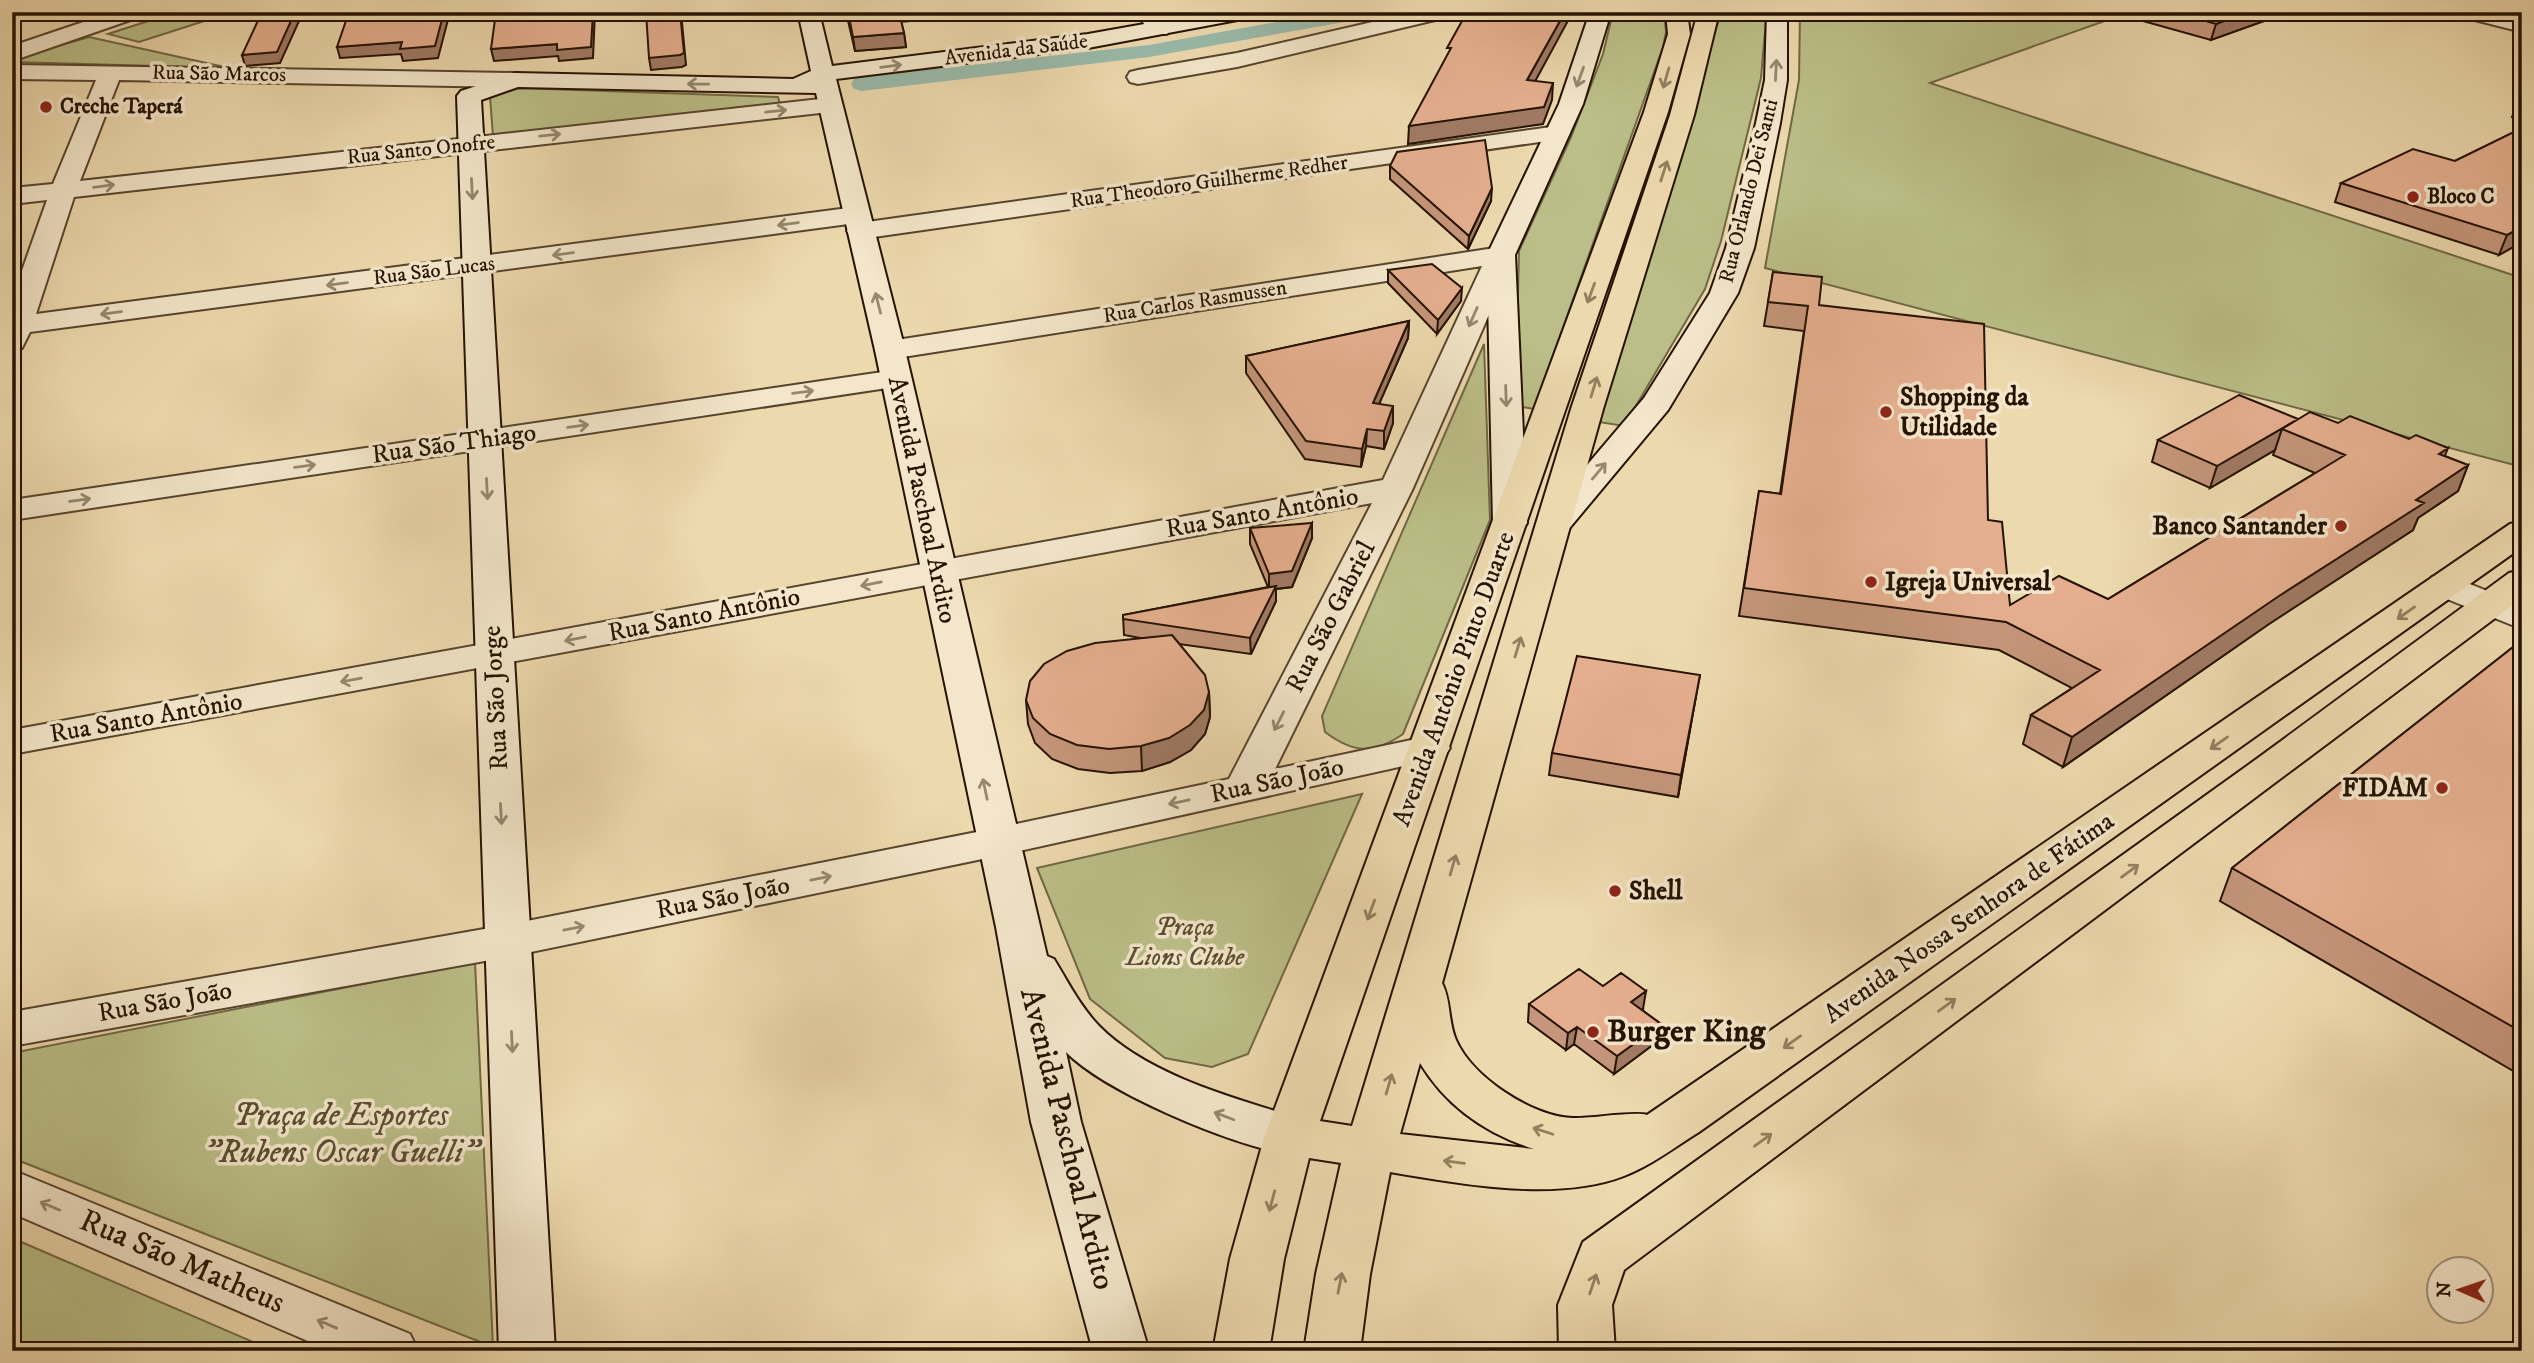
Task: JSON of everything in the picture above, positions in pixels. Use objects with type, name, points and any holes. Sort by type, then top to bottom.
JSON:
[{"type":"main road","name":"Avenida Antônio Pinto Duarte","points":[[1241,1351],[1257,1259],[1290,1135],[1656,112],[1679,34],[1676,12]]},
{"type":"main road","name":"Avenida Antônio Pinto Duarte","points":[[1332,1351],[1343,1269],[1370,1149],[1598,374],[1682,115],[1709,12]]},
{"type":"main road","name":"Avenida Nossa Senhora de Fátima","points":[[1290,1135],[1505,1168],[1573,1168],[1609,1161],[1681,1119],[2522,531]]},
{"type":"main road","name":"Avenida Nossa Senhora de Fátima","points":[[1587,1351],[1585,1306],[1602,1257],[2273,767],[2511,601]]},
{"type":"main road","points":[[1420,979],[1426,1025],[1436,1051],[1456,1078],[1485,1104],[1518,1123],[1562,1137],[1602,1138],[1637,1133],[1681,1119]]},
{"type":"street","points":[[12,54],[135,12]]},
{"type":"street","name":"Avenida Paschoal Ardito","points":[[808,12],[893,364],[1017,927],[1056,1122],[1121,1351]]},
{"type":"street","name":"Avenida da Saúde","points":[[826,88],[1088,41],[1152,21],[1248,12]]},
{"type":"street","points":[[1138,77],[1237,61],[1445,12]]},
{"type":"street","name":"Rua São Gabriel","points":[[1245,788],[1396,488],[1558,133],[1589,54],[1601,12]]},
{"type":"street","name":"Rua Orlando Dei Santi","points":[[1555,524],[1657,403],[1724,293],[1740,248],[1770,113],[1776,80],[1777,12]]},
{"type":"street","points":[[2466,12],[2522,26]]},
{"type":"street","points":[[23,30],[56,37]]},
{"type":"street","name":"Rua São Marcos","points":[[12,72],[426,78],[826,88]]},
{"type":"street","points":[[14,331],[63,191],[111,72]]},
{"type":"street","name":"Rua São Marcos","points":[[426,78],[451,82],[469,96]]},
{"type":"street","points":[[469,96],[516,80]]},
{"type":"street","name":"Rua Santo Onofre","points":[[12,196],[470,144],[826,88]]},
{"type":"street","name":"Rua São Jorge","points":[[469,96],[527,1351]]},
{"type":"street","name":"Rua Theodoro Guilherme Redher","points":[[858,223],[1558,133]]},
{"type":"street","name":"Rua São Lucas","points":[[14,331],[477,266],[858,223]]},
{"type":"street","name":"Rua São Gabriel","points":[[1501,255],[1510,523]]},
{"type":"street","name":"Rua Carlos Rasmussen","points":[[893,364],[1501,255]]},
{"type":"street","name":"Rua São Thiago","points":[[12,510],[484,440],[893,364]]},
{"type":"street","name":"Rua Santo Antônio","points":[[12,742],[1396,488]]},
{"type":"street","points":[[2445,585],[2511,601]]},
{"type":"street","name":"Rua São João","points":[[12,1029],[507,941],[997,842],[1430,748]]},
{"type":"street","name":"Avenida Paschoal Ardito","points":[[1017,927],[1055,1006],[1090,1046],[1124,1070],[1186,1101],[1233,1120],[1290,1135]]},
{"type":"street","name":"Rua São Matheus","points":[[12,1190],[390,1351]]},
{"type":"green space","points":[[176,12],[212,12],[223,15],[139,42],[108,34]]},
{"type":"green space","points":[[1613,12],[1664,12],[1666,32],[1663,47],[1534,409],[1522,407],[1517,338],[1519,251],[1571,137],[1603,54]]},
{"type":"green space","points":[[1721,12],[1765,12],[1766,19],[1761,78],[1721,241],[1705,289],[1624,426],[1599,422]]},
{"type":"green space","points":[[1800,12],[2130,12],[1930,83],[2522,278],[2522,467],[1765,268],[1799,80]]},
{"type":"green space","points":[[89,37],[229,68],[12,62],[12,59]]},
{"type":"green space","points":[[518,88],[778,97],[780,104],[493,136],[490,97]]},
{"type":"green space","points":[[1484,344],[1490,520],[1403,734],[1373,748],[1363,749],[1345,744],[1325,732],[1322,716]]},
{"type":"green space","name":"Praça Lions Clube","points":[[1362,794],[1248,1054],[1212,1067],[1165,1058],[1090,999],[1037,868]]},
{"type":"green space","name":"Praça de Esportes \"Rubens Oscar Guelli\"","points":[[475,962],[493,1347],[12,1158],[12,1053]]},
{"type":"green space","points":[[12,1238],[274,1351],[12,1351]]},
{"type":"building","points":[[262,12],[295,12],[277,52],[242,55]]},
{"type":"building","points":[[349,12],[444,12],[435,46],[400,49],[402,42],[337,47]]},
{"type":"building","points":[[496,12],[593,12],[591,47],[557,50],[557,44],[491,49]]},
{"type":"building","points":[[646,12],[680,12],[684,53],[649,58]]},
{"type":"building","points":[[848,12],[899,12],[904,33],[853,37]]},
{"type":"building","points":[[1467,12],[1565,12],[1527,80],[1553,83],[1544,107],[1409,126],[1451,48],[1447,48]]},
{"type":"building","points":[[2174,12],[2247,12],[2216,24]]},
{"type":"building","points":[[2522,128],[2522,227],[2507,235],[2341,183],[2413,149],[2455,161]]},
{"type":"building","points":[[1485,140],[1492,188],[1469,236],[1390,166],[1397,152]]},
{"type":"building","points":[[1432,264],[1462,288],[1438,320],[1388,270]]},
{"type":"building","points":[[1773,272],[1822,277],[1819,305],[1984,324],[1988,520],[2002,522],[2010,605],[2059,576],[2108,599],[2345,455],[2282,429],[2310,412],[2338,423],[2350,416],[2409,439],[2416,435],[2448,448],[2439,454],[2468,465],[2416,500],[2424,503],[2279,596],[2072,737],[2031,715],[2100,670],[2006,622],[1744,588],[1759,491],[1781,494],[1808,306],[1768,302]]},
{"type":"building","points":[[1409,321],[1373,403],[1393,406],[1384,431],[1367,429],[1362,449],[1306,441],[1246,356]]},
{"type":"building","points":[[2239,395],[2298,419],[2217,466],[2158,440]]},
{"type":"building","points":[[1312,523],[1292,571],[1269,574],[1250,528]]},
{"type":"building","points":[[1276,586],[1250,638],[1123,619],[1123,615]]},
{"type":"building","points":[[1172,635],[1205,675],[1209,692],[1204,710],[1190,725],[1169,738],[1141,746],[1109,749],[1077,745],[1050,734],[1033,718],[1026,700],[1030,681],[1044,664],[1067,651],[1095,643]]},
{"type":"building","name":"FIDAM","points":[[2522,640],[2522,1032],[2232,868]]},
{"type":"building","points":[[1577,656],[1700,675],[1681,775],[1552,753]]},
{"type":"building","name":"Burger King","points":[[1579,969],[1603,986],[1621,973],[1646,991],[1631,1002],[1661,1024],[1617,1056],[1577,1027],[1568,1033],[1529,1004]]},
{"type":"waterway","points":[[862,84],[1149,51],[1367,12]]},
{"type":"place","name":"Creche Taperá","points":[[46,107]]},
{"type":"place","name":"Bloco C","points":[[2413,197]]},
{"type":"place","name":"Shopping da Utilidade","points":[[1886,412]]},
{"type":"place","name":"Banco Santander","points":[[2341,526]]},
{"type":"place","name":"Igreja Universal","points":[[1871,582]]},
{"type":"place","name":"FIDAM","points":[[2442,788]]},
{"type":"place","name":"Shell","points":[[1615,891]]},
{"type":"place","name":"Burger King","points":[[1593,1032]]}]
